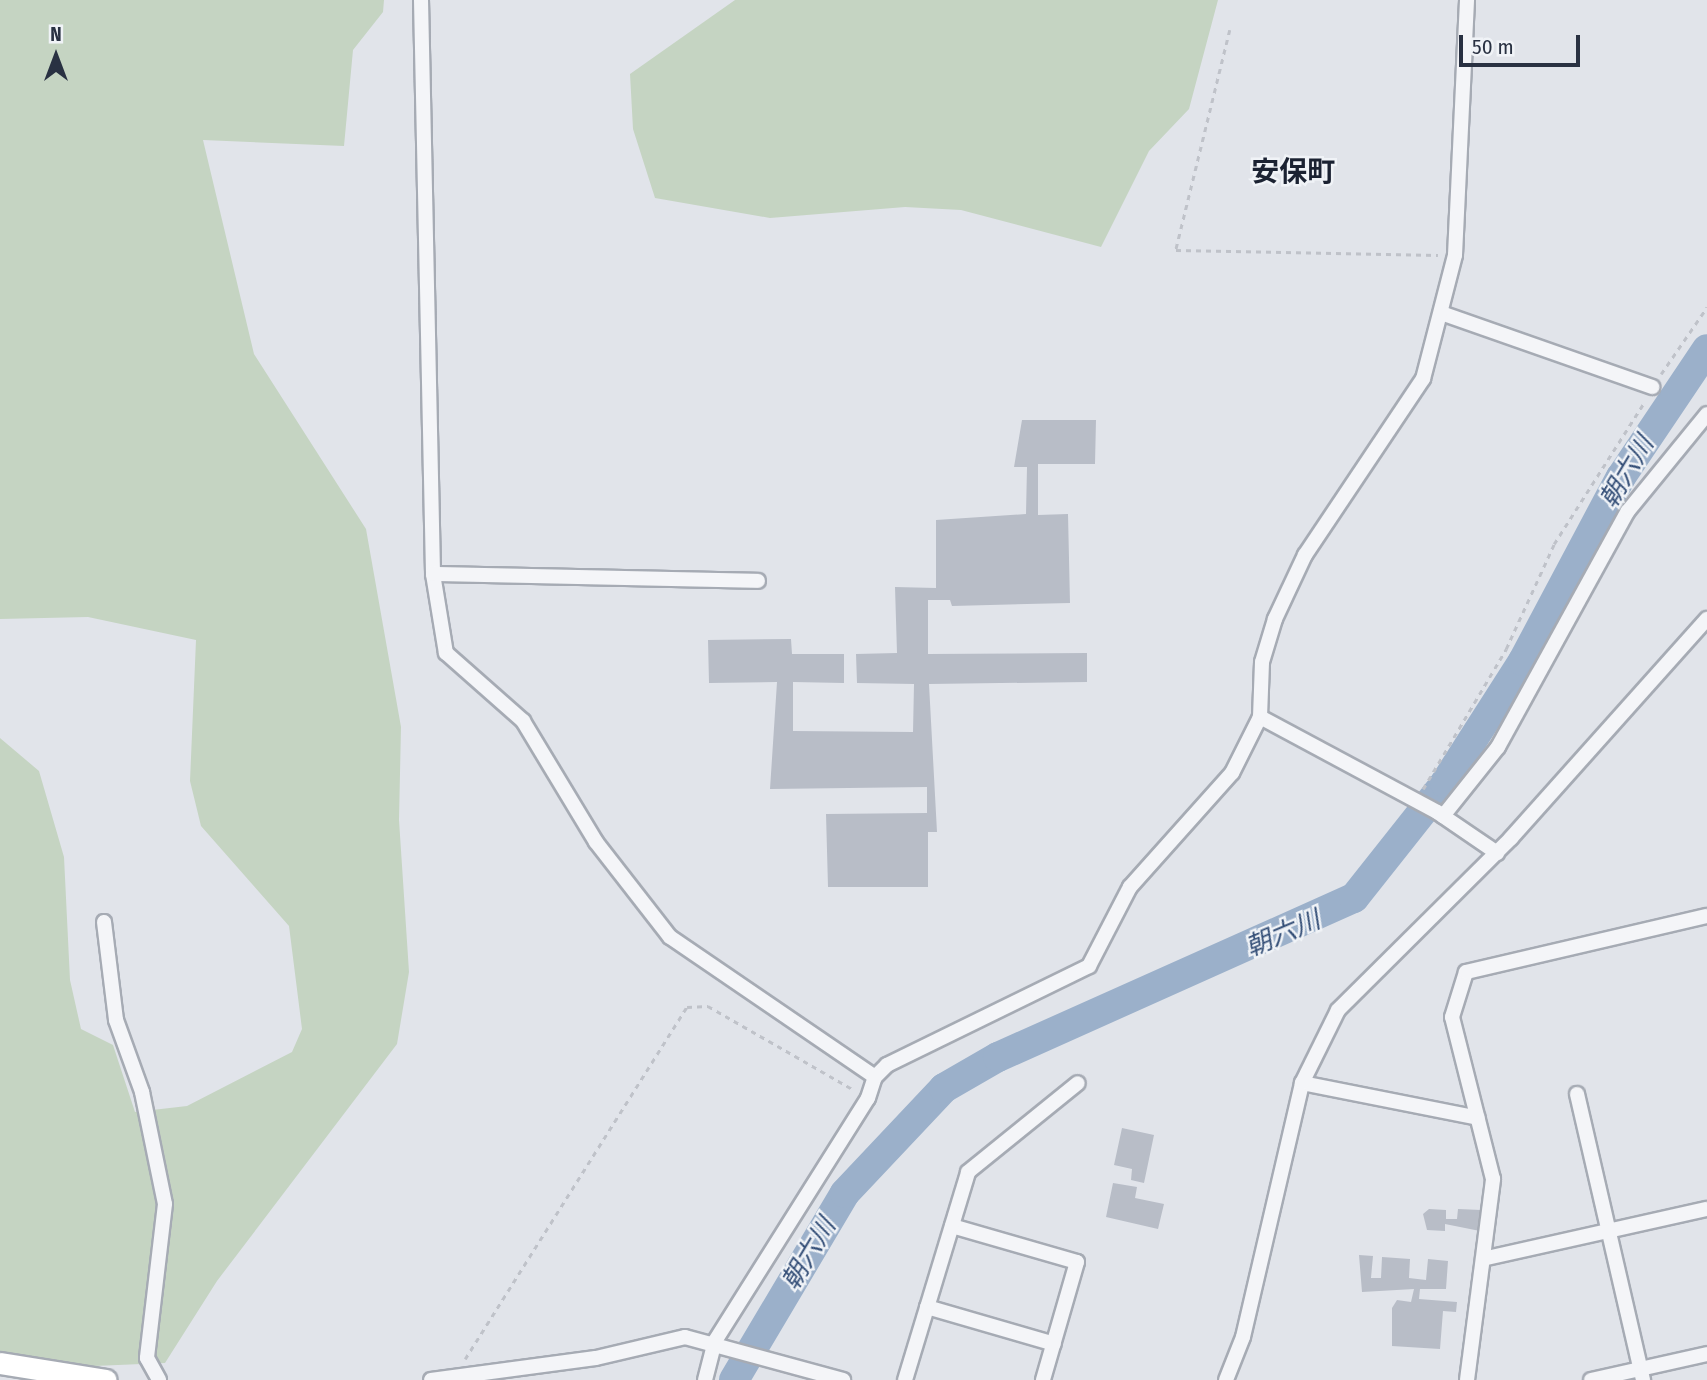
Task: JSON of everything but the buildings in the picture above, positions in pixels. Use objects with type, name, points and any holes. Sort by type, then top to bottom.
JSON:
[{"type":"street","points":[[421,0],[433,574],[446,653],[523,721],[596,842],[654,919],[743,991],[875,1077]]},
{"type":"street","points":[[705,1380],[721,1343],[868,1098],[875,1077],[887,1065],[1089,967],[1130,887],[1232,773],[1260,717],[1262,662],[1275,619],[1305,555],[1414,400],[1441,313],[1455,255],[1467,0]]},
{"type":"street","points":[[1441,313],[1652,387]]},
{"type":"street","points":[[1440,814],[1498,747],[1628,512],[1707,414]]},
{"type":"street","points":[[433,574],[758,581]]},
{"type":"street","points":[[1226,1380],[1243,1337],[1303,1083],[1338,1010],[1366,976],[1497,853],[1707,619]]},
{"type":"street","points":[[1260,717],[1440,814],[1497,853]]},
{"type":"street","points":[[1467,1380],[1487,1258],[1493,1179],[1452,1017],[1466,972],[1707,916]]},
{"type":"street","points":[[104,922],[116,1020],[142,1092],[165,1204],[147,1358],[159,1380]]},
{"type":"street","points":[[905,1380],[968,1172],[1078,1083]]},
{"type":"street","points":[[1303,1083],[1478,1118]]},
{"type":"street","points":[[1577,1094],[1642,1374]]},
{"type":"street","points":[[1487,1258],[1707,1209]]},
{"type":"street","points":[[952,1226],[1077,1262],[1043,1380]]},
{"type":"street","points":[[927,1307],[1054,1344]]},
{"type":"street","points":[[431,1380],[596,1358],[685,1337],[721,1343],[835,1379]]},
{"type":"street","points":[[1591,1380],[1642,1374],[1707,1353]]},
{"type":"street","points":[[0,1363],[106,1380]]},
{"type":"path","points":[[1230,30],[1175,250],[1455,255]]},
{"type":"path","points":[[1415,800],[1506,649],[1554,544],[1652,387],[1707,307]]},
{"type":"path","points":[[454,1377],[687,1007],[708,1006],[868,1098]]},
{"type":"green space","points":[[0,0],[384,0],[383,12],[353,50],[344,146],[203,140],[254,354],[366,529],[401,727],[399,820],[409,972],[397,1044],[217,1281],[165,1363],[0,1370],[0,738],[39,771],[64,857],[70,980],[81,1029],[113,1045],[135,1112],[187,1106],[292,1052],[302,1029],[289,926],[201,826],[190,781],[196,640],[88,617],[0,619]]},
{"type":"green space","points":[[735,0],[1218,0],[1189,109],[1149,151],[1101,247],[961,210],[905,207],[770,218],[655,198],[633,129],[630,74]]},
{"type":"waterway","name":"朝六川","points":[[734,1380],[845,1193],[944,1088],[998,1057],[1354,898],[1445,783],[1523,661],[1621,477],[1707,349]]},
{"type":"district","name":"安保町","points":[[1293,172]]}]
